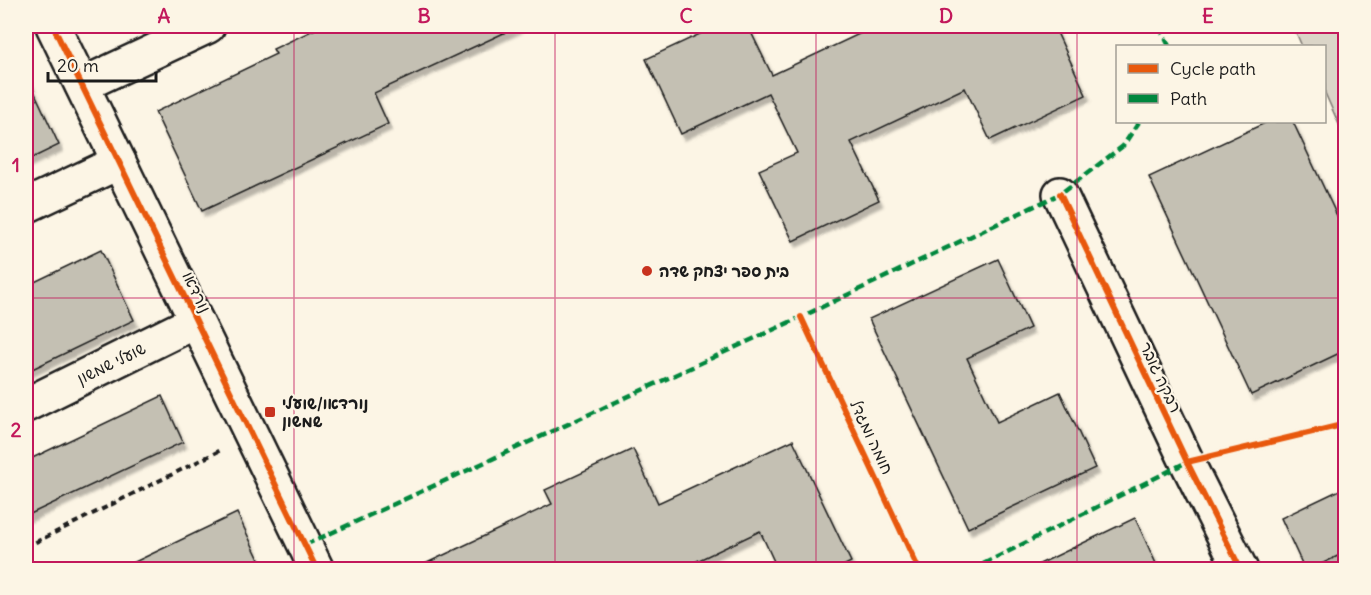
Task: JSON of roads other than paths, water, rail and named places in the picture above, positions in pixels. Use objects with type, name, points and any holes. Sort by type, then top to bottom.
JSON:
[{"type":"street","name":"נורדאו","points":[[53,26],[317,570]]},
{"type":"street","points":[[82,85],[208,26]]},
{"type":"street","points":[[26,206],[119,162]]},
{"type":"street","name":"רבקה גובר","points":[[1060,194],[1187,462],[1241,570]]},
{"type":"street","name":"שועלי שמשון","points":[[26,405],[196,321]]},
{"type":"place","name":"בית ספר יצחק שדה","points":[[647,271]]},
{"type":"place","name":"נורדאו/שועלי שמשון","points":[[270,412]]}]
